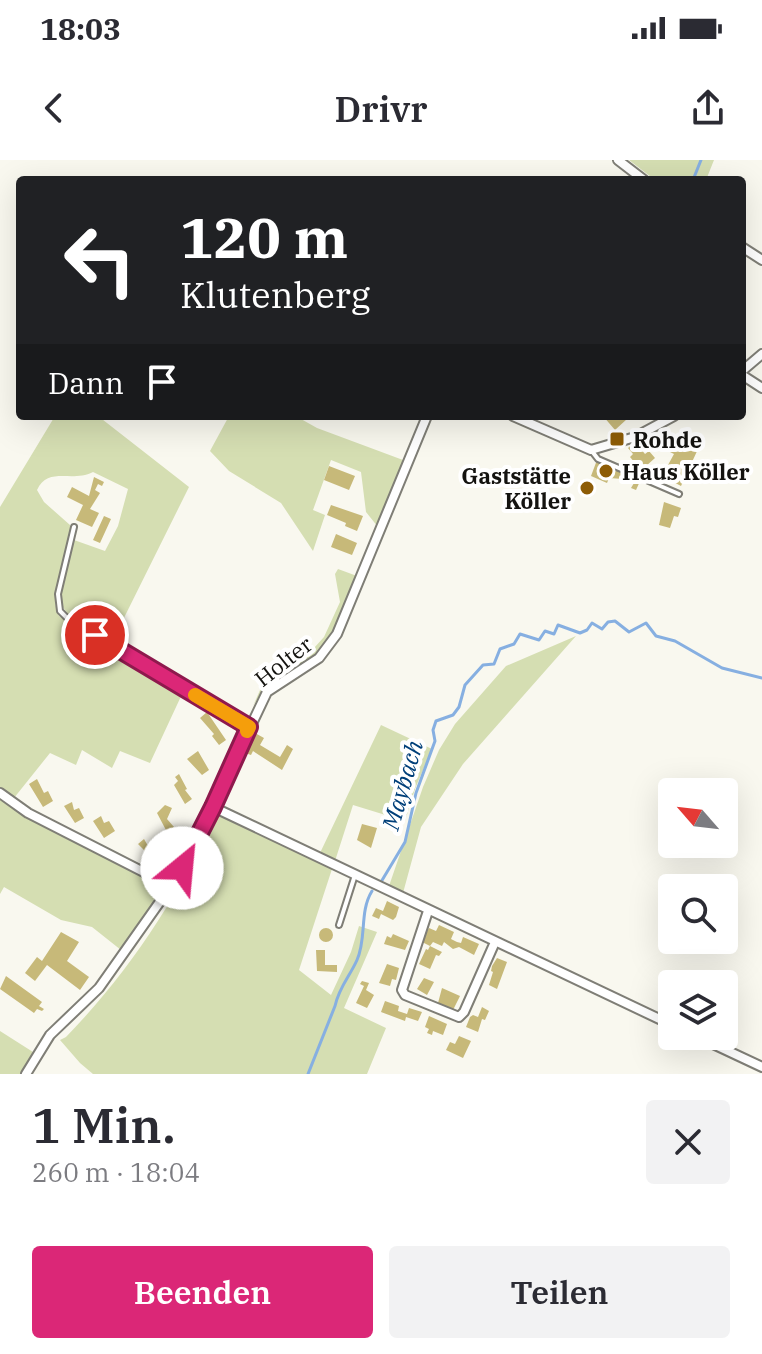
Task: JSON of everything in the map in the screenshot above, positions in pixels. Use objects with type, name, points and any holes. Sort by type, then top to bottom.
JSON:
[{"type":"street","points":[[618,160],[639,176]]},
{"type":"street","points":[[746,369],[762,354]]},
{"type":"street","name":"Holter","points":[[26,1074],[50,1035],[99,988],[171,886],[213,807],[267,692],[319,658],[337,634],[425,420]]},
{"type":"street","points":[[522,420],[591,450],[635,437],[667,420]]},
{"type":"street","points":[[0,793],[28,813],[171,886]]},
{"type":"street","points":[[213,807],[658,1018]]},
{"type":"street","points":[[428,911],[402,990],[405,995],[459,1017],[495,942]]},
{"type":"street","points":[[726,1050],[762,1067]]},
{"type":"lane","points":[[591,450],[598,459],[679,494]]},
{"type":"lane","points":[[74,527],[58,594],[60,611],[69,620],[249,727]]},
{"type":"lane","points":[[339,925],[355,875]]},
{"type":"green space","points":[[629,160],[714,160],[708,176],[650,176]]},
{"type":"green space","points":[[53,420],[103,420],[189,487],[112,642],[66,612],[61,593],[74,540],[105,551],[118,526],[128,489],[93,472],[47,479],[37,490],[44,502],[70,525],[68,548],[56,593],[59,616],[183,692],[150,763],[120,751],[112,768],[82,750],[76,765],[50,753],[14,798],[0,788],[0,507]]},
{"type":"green space","points":[[227,420],[303,420],[403,460],[378,527],[366,512],[361,472],[331,460],[313,510],[325,515],[313,551],[281,503],[229,471],[210,451]]},
{"type":"green space","points":[[338,569],[357,576],[342,619],[331,639],[317,655],[266,689],[253,706],[264,681],[314,648],[324,637],[340,602],[335,574]]},
{"type":"green space","points":[[576,636],[463,764],[421,827],[403,893],[389,886],[423,787],[439,750],[455,724],[506,666]]},
{"type":"green space","points":[[381,725],[432,749],[405,821],[353,805],[335,861],[320,853]]},
{"type":"green space","points":[[0,798],[151,878],[158,892],[157,899],[121,950],[92,927],[61,920],[4,887],[0,894]]},
{"type":"green space","points":[[216,814],[332,869],[299,970],[331,995],[359,926],[377,932],[344,1008],[386,1028],[367,1074],[93,1074],[60,1040],[111,986],[151,932],[186,875]]},
{"type":"green space","points":[[0,1031],[33,1052],[21,1074],[0,1074]]},
{"type":"building","points":[[606,420],[626,420],[615,430]]},
{"type":"building","points":[[666,432],[698,449],[681,486],[662,476],[674,454],[658,446]]},
{"type":"building","points":[[635,442],[645,454],[649,451],[655,458],[645,467],[639,460],[635,463],[630,457],[633,454],[628,448]]},
{"type":"building","name":"Haus Köller","points":[[597,460],[641,479],[636,490],[631,488],[634,483],[623,479],[609,478],[607,483],[591,476]]},
{"type":"building","points":[[329,466],[355,476],[349,490],[324,480]]},
{"type":"building","points":[[94,477],[104,482],[102,486],[98,484],[95,490],[100,493],[90,509],[99,513],[92,527],[76,520],[83,505],[67,497],[72,487],[89,496]]},
{"type":"building","points":[[664,502],[681,508],[670,528],[659,525]]},
{"type":"building","points":[[331,505],[363,516],[357,531],[327,515]]},
{"type":"building","points":[[104,516],[111,519],[100,543],[93,540]]},
{"type":"building","points":[[336,534],[357,543],[352,555],[331,547]]},
{"type":"building","points":[[207,712],[226,740],[219,745],[200,718]]},
{"type":"building","points":[[255,733],[264,738],[260,745],[280,757],[287,745],[293,749],[282,770],[253,751],[251,755],[245,753]]},
{"type":"building","points":[[198,751],[209,770],[202,775],[187,759]]},
{"type":"building","points":[[179,774],[192,799],[185,804],[174,785],[178,781],[175,777]]},
{"type":"building","points":[[37,779],[44,793],[48,791],[53,801],[43,807],[29,784]]},
{"type":"building","points":[[72,802],[74,810],[79,808],[84,818],[75,823],[64,806]]},
{"type":"building","points":[[165,805],[172,808],[167,819],[174,827],[167,832],[157,813]]},
{"type":"building","points":[[101,816],[104,823],[109,821],[115,831],[104,838],[93,821]]},
{"type":"building","points":[[362,824],[377,828],[371,848],[357,840]]},
{"type":"building","points":[[160,838],[167,847],[153,859],[138,844],[144,839],[148,846]]},
{"type":"building","points":[[387,901],[399,907],[393,920],[381,914],[379,919],[372,916],[376,908],[383,911]]},
{"type":"building","points":[[439,925],[454,932],[451,939],[457,942],[461,943],[463,937],[479,944],[474,955],[459,947],[453,949],[444,942],[442,946],[433,942],[430,946],[422,942],[424,937],[429,928],[436,931]]},
{"type":"building","points":[[326,928],[333,935],[326,942],[319,935]]},
{"type":"building","points":[[61,932],[79,942],[67,961],[89,977],[80,990],[47,965],[35,981],[25,973],[37,957],[42,961]]},
{"type":"building","points":[[393,934],[409,941],[405,950],[384,944],[387,936],[391,938]]},
{"type":"building","points":[[430,946],[442,952],[436,955],[430,969],[419,964]]},
{"type":"building","points":[[316,950],[325,950],[325,965],[337,965],[337,972],[317,971]]},
{"type":"building","points":[[497,958],[507,962],[497,989],[489,985],[492,966]]},
{"type":"building","points":[[387,964],[399,968],[396,980],[392,979],[390,986],[379,983]]},
{"type":"building","points":[[6,976],[42,1002],[39,1006],[44,1009],[37,1009],[34,1013],[0,989]]},
{"type":"building","points":[[424,978],[434,982],[427,995],[417,989]]},
{"type":"building","points":[[362,981],[369,983],[366,990],[374,995],[367,1008],[356,1003],[364,986],[360,984]]},
{"type":"building","points":[[442,988],[460,996],[453,1010],[438,1003]]},
{"type":"building","points":[[385,1001],[399,1006],[398,1011],[407,1014],[409,1008],[422,1012],[418,1021],[406,1017],[405,1021],[381,1012]]},
{"type":"building","points":[[482,1007],[489,1011],[485,1020],[482,1019],[478,1032],[466,1027],[470,1017],[478,1017]]},
{"type":"building","points":[[429,1016],[447,1024],[443,1035],[433,1031],[432,1035],[427,1033],[429,1029],[425,1027]]},
{"type":"building","points":[[459,1036],[471,1041],[463,1058],[446,1050],[450,1042],[455,1044]]},
{"type":"waterway","points":[[695,176],[701,160]]},
{"type":"waterway","name":"Maybach","points":[[381,882],[405,842],[416,793],[435,741],[433,730],[436,721],[453,715],[459,707],[465,685],[483,665],[494,664],[500,649],[514,644],[520,634],[539,640],[545,631],[554,634],[558,625],[580,633],[592,623],[602,629],[608,622],[615,621],[629,632],[646,623],[656,636],[675,641],[722,668],[762,678]]},
{"type":"waterway","name":"Maybach","points":[[308,1074],[339,993],[360,952],[366,908],[372,891]]},
{"type":"slow traffic","points":[[195,695],[249,727],[247,731]]},
{"type":"place","name":"Rohde","points":[[617,439]]},
{"type":"place","name":"Haus Köller","points":[[606,471]]},
{"type":"place","name":"Gaststätte Köller","points":[[587,488]]},
{"type":"route","points":[[95,635],[249,727],[182,868]]}]
